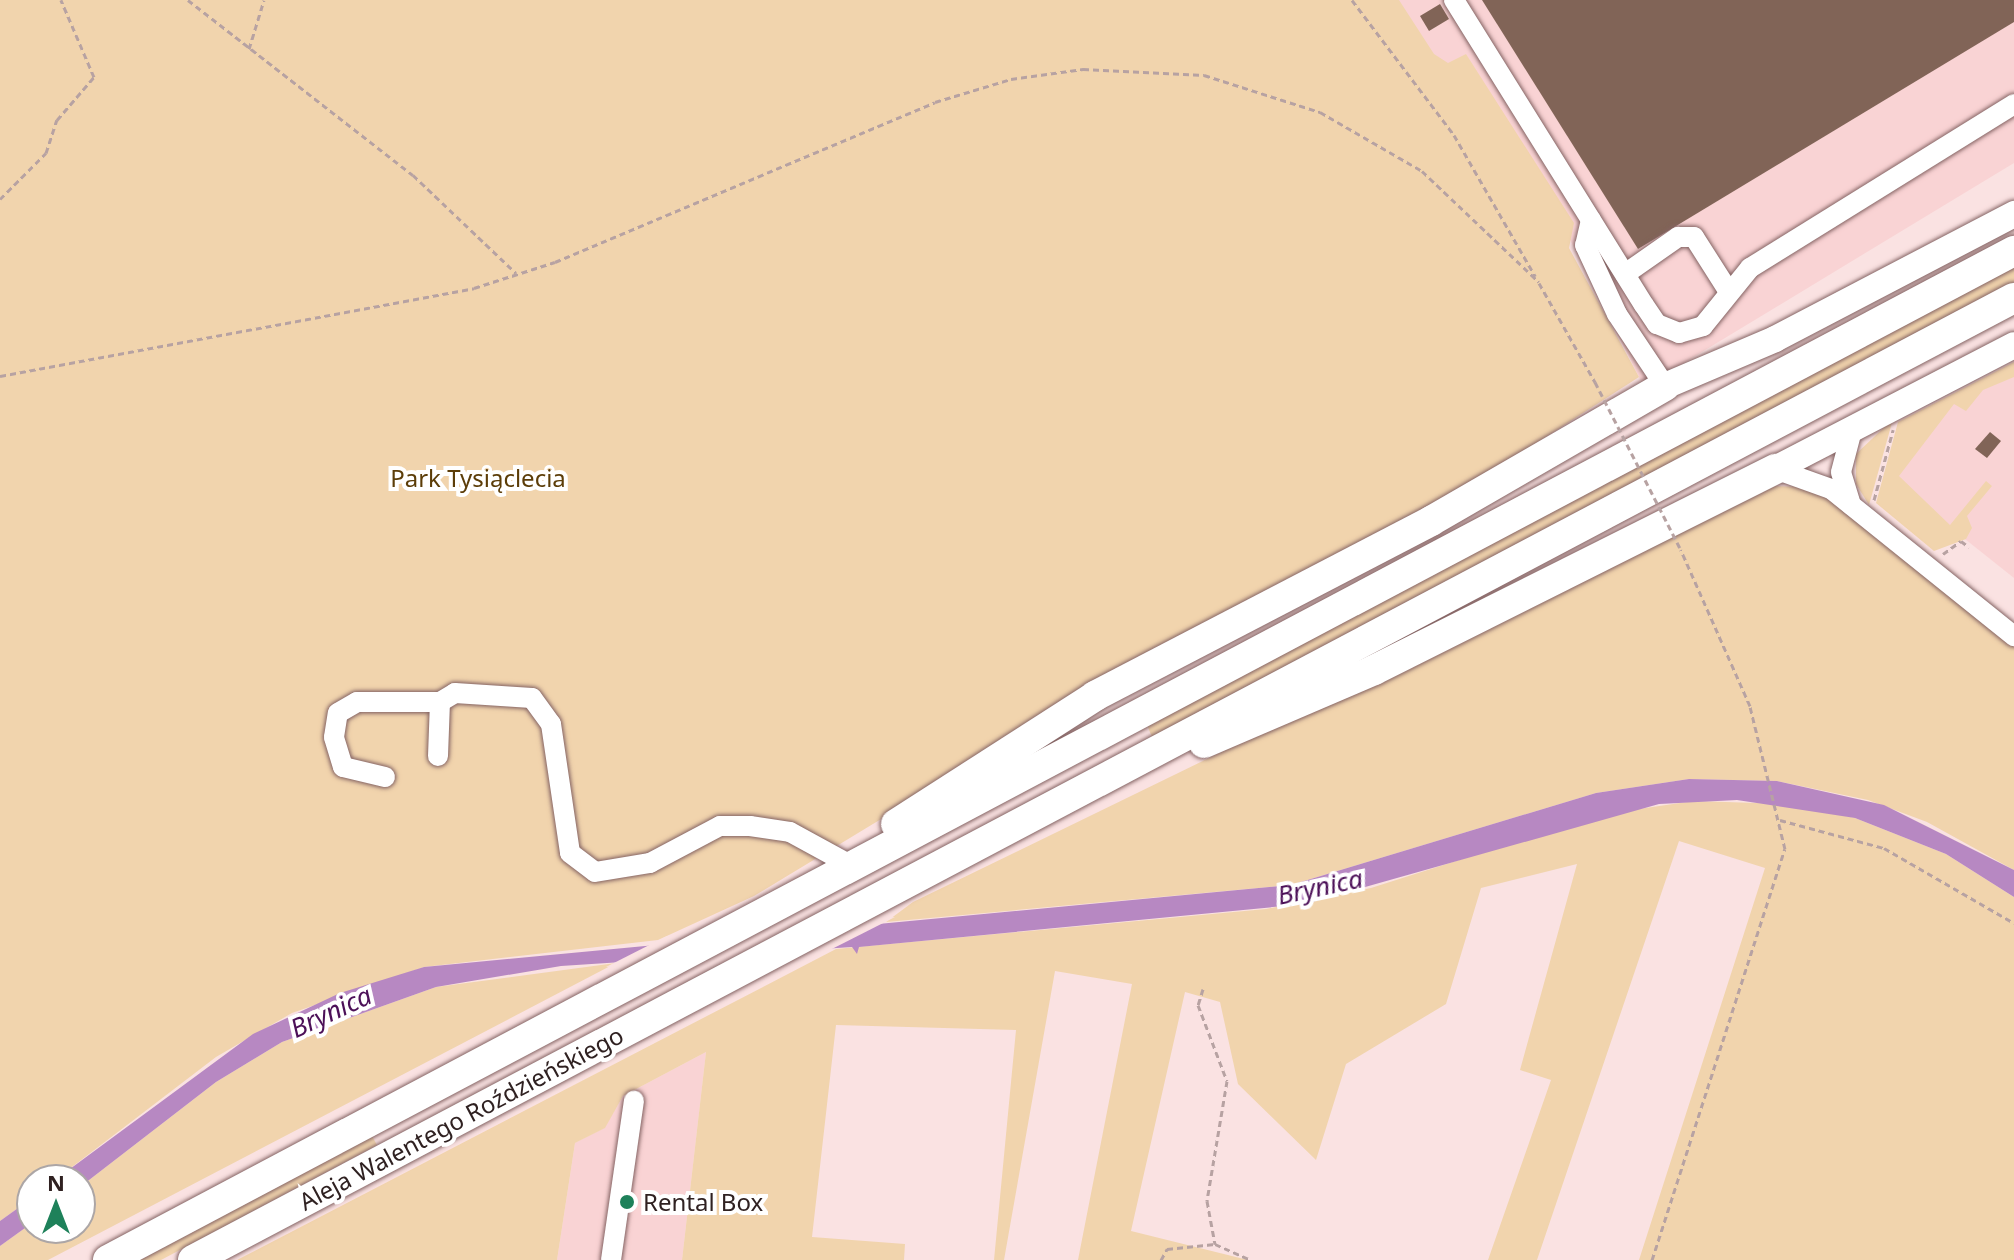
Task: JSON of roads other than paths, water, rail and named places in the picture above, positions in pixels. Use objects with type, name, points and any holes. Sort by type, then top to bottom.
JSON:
[{"type":"highway","name":"Aleja Walentego Roździeńskiego","points":[[108,1260],[2014,251]]},
{"type":"highway","points":[[1094,784],[2014,298]]},
{"type":"highway","points":[[852,866],[900,819],[1095,696],[1431,521],[1665,386]]},
{"type":"highway","points":[[1094,784],[1270,719],[1775,469]]},
{"type":"highway","name":"Aleja Walentego Roździeńskiego","points":[[193,1260],[1094,784]]},
{"type":"main road","points":[[1665,386],[1775,339],[2014,214]]},
{"type":"main road","points":[[1775,469],[2014,345]]},
{"type":"street","points":[[1454,0],[1657,324],[1679,333],[1703,326],[1750,268],[2014,104]]},
{"type":"street","points":[[1591,220],[1585,245],[1617,314],[1665,386]]},
{"type":"street","points":[[1625,274],[1678,237],[1694,237],[1729,292]]},
{"type":"street","points":[[1851,505],[1841,472],[1852,430]]},
{"type":"street","points":[[1775,469],[1800,474],[1851,505],[2014,636]]},
{"type":"street","points":[[385,777],[343,767],[334,737],[338,713],[357,702],[440,702],[455,693],[532,698],[547,711],[570,853],[595,872],[650,863],[720,826],[750,826],[790,832],[852,866]]},
{"type":"street","points":[[438,756],[440,702]]},
{"type":"street","points":[[611,1260],[634,1101]]},
{"type":"water","name":"Brynica","points":[[1689,779],[1777,781],[1884,805],[2014,870],[2014,897],[1946,854],[1855,818],[1737,800],[1659,804],[1305,904],[859,947],[857,954],[852,947],[561,966],[436,987],[282,1042],[216,1082],[96,1175],[96,1164],[77,1164],[253,1034],[340,993],[424,967],[1291,885],[1596,793]]},
{"type":"water","points":[[16,1210],[16,1234],[0,1246],[0,1221]]},
{"type":"place","name":"Rental Box","points":[[627,1202]]},
{"type":"park label","name":"Park Tysiąclecia","points":[[478,478]]}]
